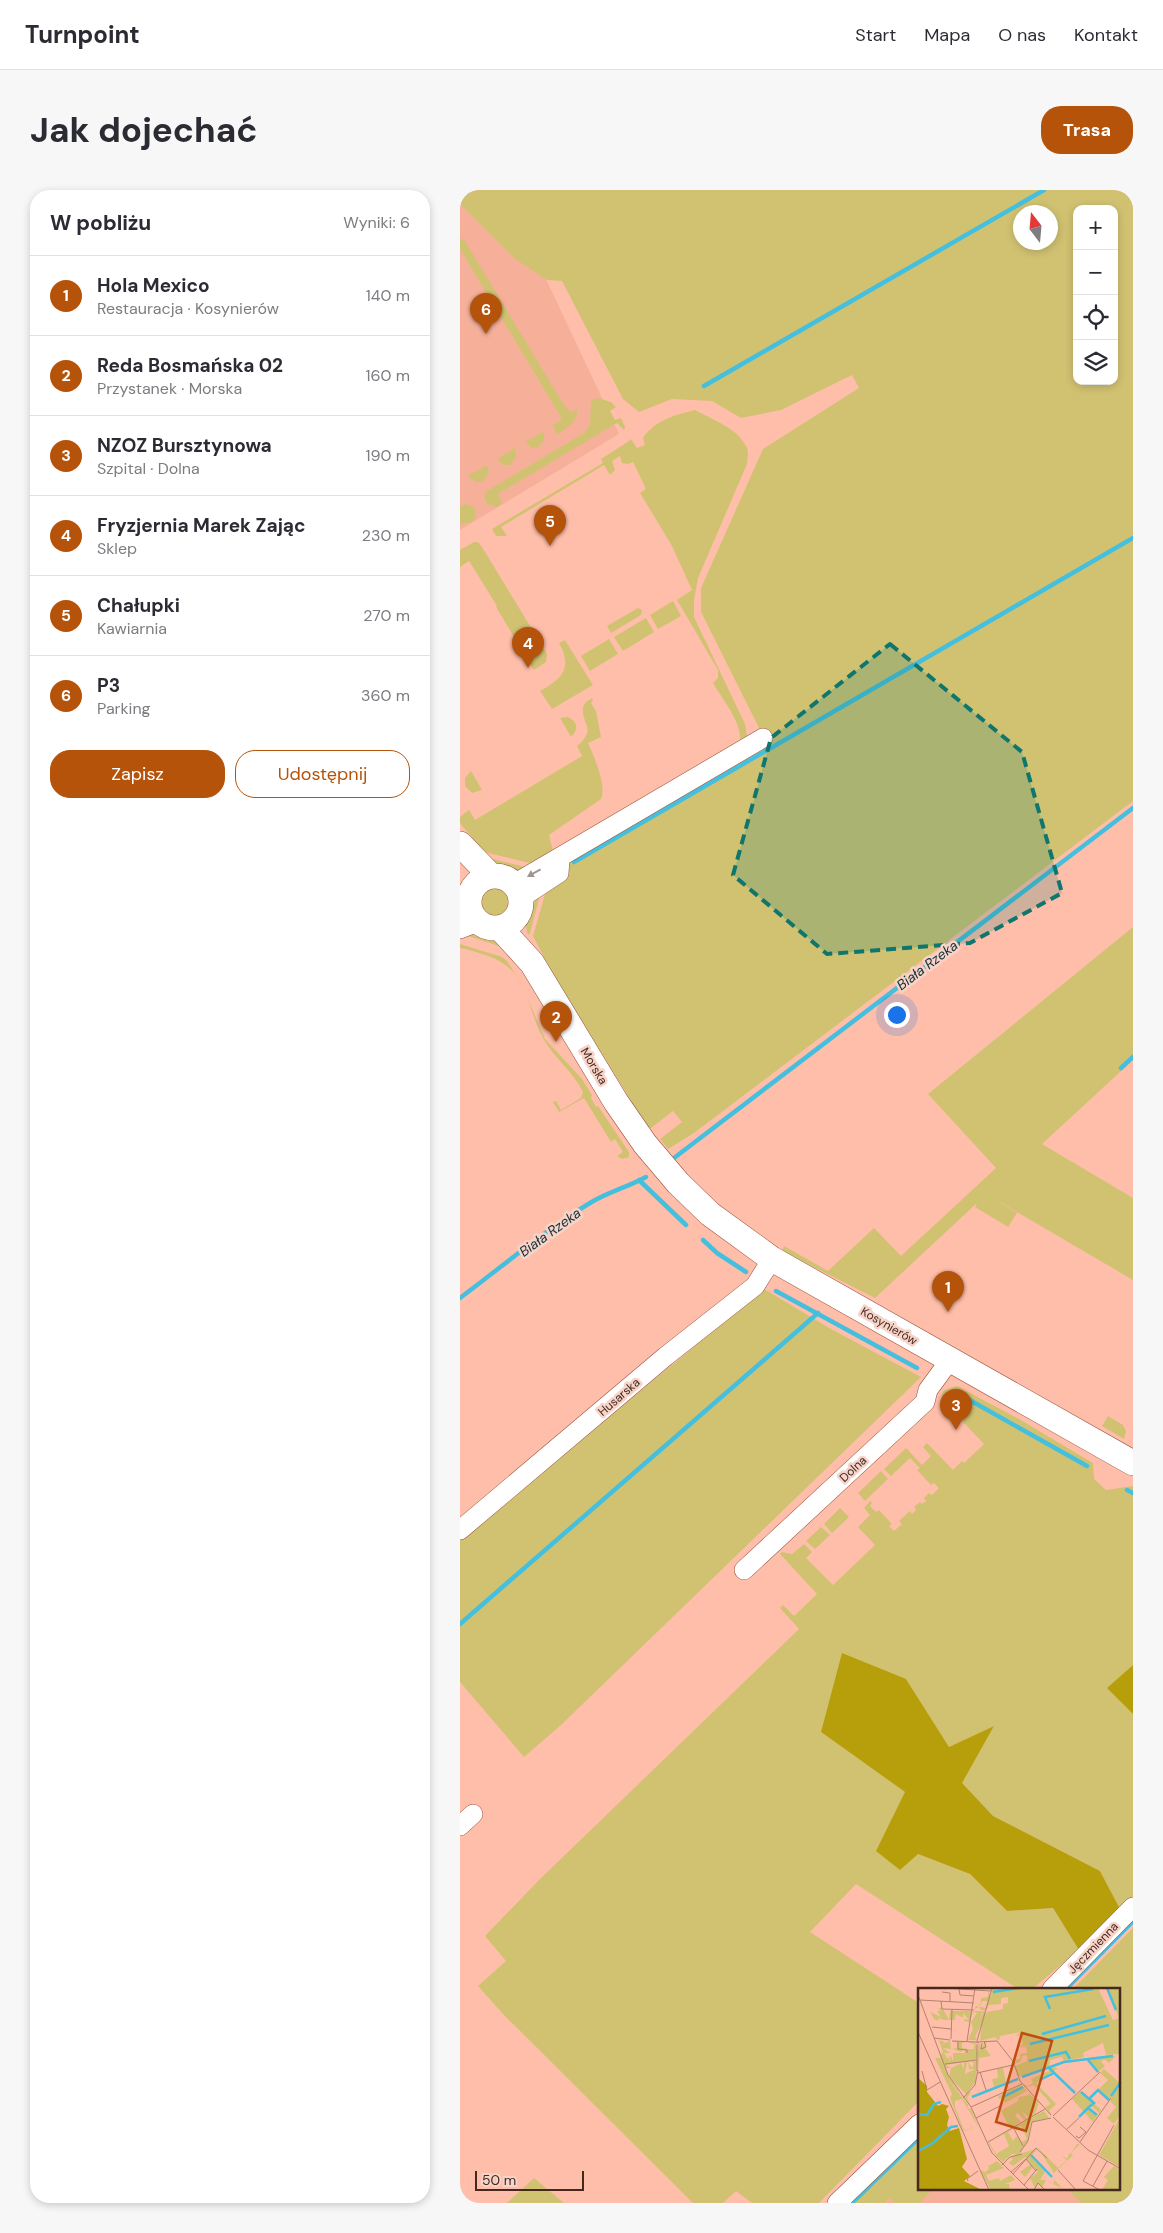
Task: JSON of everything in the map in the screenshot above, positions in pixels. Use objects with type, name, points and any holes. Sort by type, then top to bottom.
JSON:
[{"type":"main road","name":"Morska","points":[[460,844],[488,906]]},
{"type":"main road","name":"Morska","points":[[460,850],[488,906],[532,963],[616,1102],[662,1165]]},
{"type":"main road","name":"Kosynierów","points":[[662,1165],[710,1214],[772,1259],[1133,1463]]},
{"type":"street","points":[[488,906],[558,864],[593,836],[763,738]]},
{"type":"street","name":"Husarska","points":[[460,1530],[666,1356],[755,1286],[772,1259]]},
{"type":"street","name":"Dolna","points":[[744,1570],[925,1402],[928,1390],[950,1360]]},
{"type":"street","name":"Jęczmienna","points":[[1053,1988],[1133,1907]]},
{"type":"street","points":[[837,2203],[918,2125]]},
{"type":"highlighted area","points":[[890,644],[1022,752],[1062,893],[970,943],[827,954],[733,875],[771,738]]},
{"type":"shaded area","points":[[460,190],[504,190],[619,434],[460,530]]},
{"type":"shaded area","points":[[460,190],[1133,190],[1133,801],[694,1133],[668,1149],[660,1139],[682,1122],[673,1111],[651,1128],[648,1128],[553,974],[533,936],[546,891],[565,860],[765,740],[701,612],[701,588],[763,449],[859,388],[852,375],[781,410],[741,418],[712,401],[672,399],[639,412],[623,399],[562,281],[547,280],[515,259],[460,204]]},
{"type":"shaded area","points":[[460,238],[465,241],[564,405],[571,412],[577,409],[575,420],[559,433],[556,434],[553,425],[562,419],[460,249]]},
{"type":"shaded area","points":[[598,398],[611,402],[616,407],[610,411],[615,420],[621,418],[625,427],[624,430],[617,423],[498,494],[502,503],[497,507],[487,504],[484,496],[487,491],[584,433],[590,425],[591,401]]},
{"type":"shaded area","points":[[695,410],[717,421],[738,435],[748,451],[747,464],[698,578],[694,600],[694,617],[745,724],[747,736],[740,739],[734,718],[713,683],[718,678],[718,670],[677,600],[692,590],[672,546],[640,493],[646,489],[633,462],[628,464],[622,463],[620,456],[612,461],[615,470],[610,475],[604,465],[501,527],[507,536],[496,536],[492,529],[603,463],[601,459],[631,439],[637,448],[645,445],[643,438],[653,427],[673,416]]},
{"type":"shaded area","points":[[544,431],[544,441],[538,447],[532,448],[525,442]]},
{"type":"shaded area","points":[[515,448],[516,458],[510,465],[503,465],[497,459]]},
{"type":"shaded area","points":[[487,465],[489,473],[482,482],[475,482],[468,476]]},
{"type":"shaded area","points":[[467,504],[475,508],[476,517],[472,522],[460,524],[460,506]]},
{"type":"shaded area","points":[[474,542],[478,542],[482,547],[547,654],[546,662],[534,670],[469,561],[460,567],[460,550]]},
{"type":"shaded area","points":[[673,601],[681,616],[658,629],[650,615]]},
{"type":"shaded area","points":[[638,608],[642,610],[641,615],[611,633],[607,626]]},
{"type":"shaded area","points":[[646,618],[654,632],[623,651],[614,637]]},
{"type":"shaded area","points":[[609,639],[618,654],[590,671],[581,656]]},
{"type":"shaded area","points":[[565,640],[593,685],[552,709],[540,691],[554,682],[563,672],[565,659],[559,643]]},
{"type":"shaded area","points":[[592,698],[591,703],[596,711],[601,737],[588,743],[601,779],[601,799],[549,835],[554,855],[534,864],[484,852],[460,823],[460,817],[469,810],[475,820],[582,756],[577,746],[587,735],[588,730],[583,707]]},
{"type":"shaded area","points":[[568,717],[574,721],[576,726],[571,737],[560,718]]},
{"type":"shaded area","points":[[471,771],[482,790],[472,793],[465,786],[465,778]]},
{"type":"shaded area","points":[[489,858],[525,867],[520,873],[500,870]]},
{"type":"shaded area","points":[[495,888],[506,892],[510,903],[506,914],[495,918],[484,914],[480,903],[484,892]]},
{"type":"shaded area","points":[[540,895],[528,935],[526,926],[527,909],[531,900]]},
{"type":"shaded area","points":[[1133,927],[1133,1060],[1042,1144],[1133,1198],[1133,1280],[993,1198],[1017,1213],[1008,1227],[975,1207],[977,1203],[875,1298],[782,1251],[784,1246],[828,1271],[874,1228],[901,1256],[996,1168],[928,1094]]},
{"type":"shaded area","points":[[471,932],[497,938],[502,947],[465,935]]},
{"type":"shaded area","points":[[460,944],[502,957],[507,961],[522,986],[508,967],[482,954],[460,948]]},
{"type":"shaded area","points":[[525,992],[545,1039],[582,1079],[592,1095],[591,1098],[596,1107],[598,1106],[629,1152],[629,1157],[622,1159],[617,1156],[623,1152],[615,1139],[611,1142],[584,1098],[559,1112],[553,1102],[556,1101],[561,1110],[581,1098],[583,1092],[574,1077],[546,1043],[536,1023]]},
{"type":"shaded area","points":[[764,1289],[831,1329],[921,1377],[561,1725],[524,1757],[460,1682],[460,1540]]},
{"type":"shaded area","points":[[957,1386],[1019,1419],[1093,1463],[1094,1479],[1106,1490],[1133,1486],[1133,1665],[1108,1688],[1133,1714],[1133,1896],[1120,1909],[1100,1871],[993,1816],[961,1783],[994,1726],[949,1747],[906,1679],[821,1732],[905,1792],[918,1854],[970,1874],[1007,1911],[1053,1908],[1079,1950],[1033,1988],[1016,1988],[856,1884],[810,1932],[918,2002],[918,2102],[819,2203],[752,2203],[736,2191],[723,2203],[693,2203],[502,2013],[478,1986],[506,1961],[485,1936],[539,1880],[799,1629],[780,1608],[783,1605],[794,1616],[817,1594],[780,1554],[782,1552],[792,1554],[804,1544],[812,1552],[806,1558],[833,1585],[875,1545],[858,1527],[870,1515],[864,1508],[870,1501],[872,1503],[870,1506],[876,1512],[879,1510],[892,1524],[889,1526],[894,1531],[902,1524],[899,1521],[910,1511],[912,1514],[916,1510],[914,1507],[920,1502],[922,1504],[926,1501],[924,1498],[929,1493],[932,1495],[939,1488],[934,1483],[931,1485],[917,1470],[920,1468],[910,1458],[891,1476],[884,1469],[906,1448],[922,1465],[931,1456],[923,1447],[927,1443],[953,1470],[962,1461],[964,1463],[984,1444],[941,1399],[943,1391]]},
{"type":"shaded area","points":[[1108,1416],[1123,1425],[1126,1431],[1124,1439],[1102,1426]]},
{"type":"shaded area","points":[[881,1471],[888,1479],[865,1501],[858,1493]]},
{"type":"shaded area","points":[[840,1508],[849,1517],[832,1533],[824,1524]]},
{"type":"shaded area","points":[[821,1527],[830,1535],[815,1549],[806,1541]]},
{"type":"shaded area","points":[[842,1653],[906,1679],[949,1747],[994,1726],[962,1783],[993,1816],[1100,1871],[1120,1909],[1079,1950],[1053,1908],[1007,1911],[970,1874],[918,1854],[900,1870],[876,1851],[905,1792],[821,1732]]},
{"type":"shaded area","points":[[1133,1665],[1133,1714],[1107,1688]]},
{"type":"shaded area","points":[[1133,1928],[1133,2203],[1081,2203],[1068,2190],[1120,2190],[1120,1988],[1074,1988]]},
{"type":"shaded area","points":[[1133,1972],[1133,2203],[856,2203],[918,2189],[1120,2190],[1120,1988]]},
{"type":"shaded area","points":[[918,2142],[918,2190],[932,2190],[920,2203],[894,2203],[889,2198],[885,2203],[855,2203]]},
{"type":"shaded area","points":[[534,2178],[564,2203],[507,2203]]},
{"type":"waterway","points":[[704,386],[1044,190]]},
{"type":"waterway","points":[[574,862],[1133,538]]},
{"type":"waterway","name":"Biała Rzeka","points":[[674,1158],[1133,808]]},
{"type":"waterway","points":[[1121,1068],[1133,1057]]},
{"type":"waterway","name":"Biała Rzeka","points":[[460,1298],[540,1236],[573,1214],[597,1199],[646,1177]]},
{"type":"waterway","points":[[639,1180],[686,1225]]},
{"type":"waterway","points":[[703,1240],[717,1253],[746,1272]]},
{"type":"waterway","points":[[776,1291],[917,1368]]},
{"type":"waterway","points":[[460,1624],[818,1313]]},
{"type":"waterway","points":[[957,1393],[1087,1466]]},
{"type":"waterway","points":[[1127,1490],[1133,1493]]},
{"type":"waterway","points":[[1067,1988],[1133,1921]]},
{"type":"waterway","points":[[852,2203],[918,2139]]},
{"type":"place","name":"P3","points":[[486,334]]},
{"type":"place","name":"Chałupki","points":[[550,546]]},
{"type":"place","name":"Fryzjernia Marek Zając","points":[[528,668]]},
{"type":"place","name":"Reda Bosmańska 02","points":[[556,1042]]},
{"type":"place","name":"Hola Mexico","points":[[948,1312]]},
{"type":"place","name":"NZOZ Bursztynowa","points":[[956,1430]]}]
